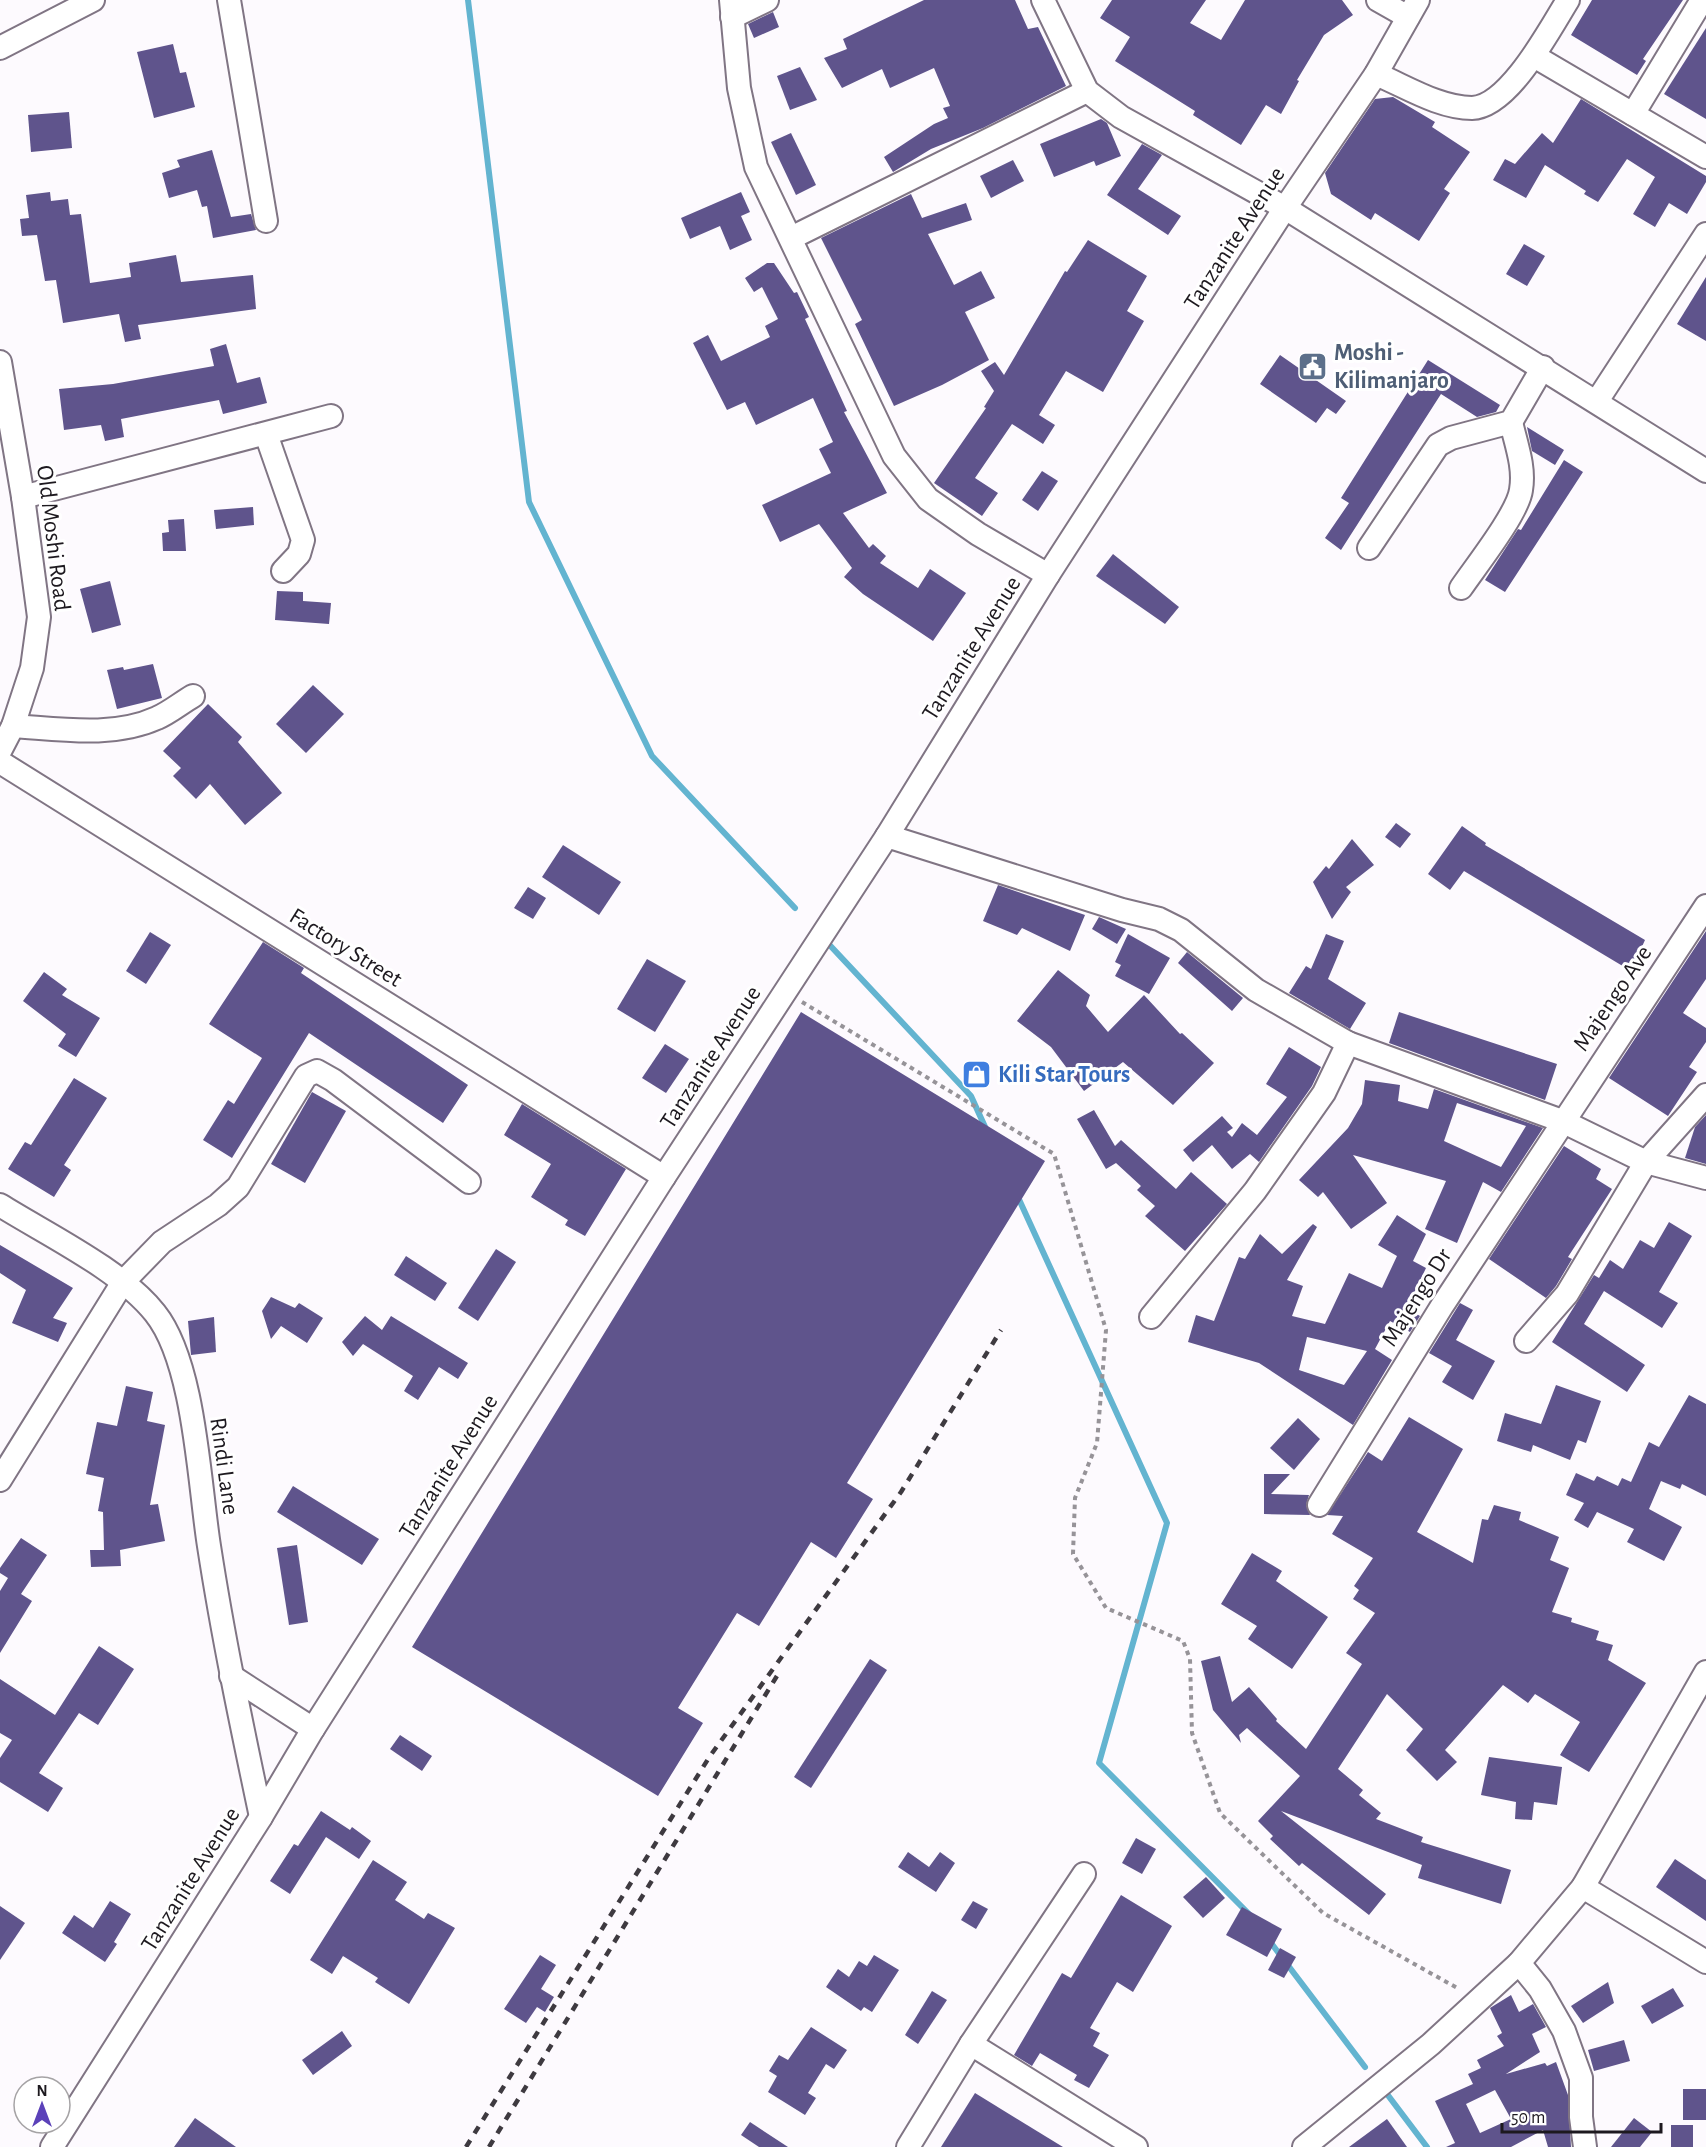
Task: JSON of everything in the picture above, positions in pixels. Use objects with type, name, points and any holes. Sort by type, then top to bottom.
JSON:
[{"type":"street","points":[[0,48],[93,0]]},
{"type":"street","points":[[229,0],[266,221]]},
{"type":"street","points":[[767,0],[732,8],[739,88],[756,167],[894,456],[928,500],[978,534],[1048,574]]},
{"type":"street","points":[[1042,0],[1087,91],[1120,117],[1285,208],[1543,367],[1706,471]]},
{"type":"street","points":[[1378,0],[1413,9]]},
{"type":"street","points":[[1376,74],[1444,103],[1472,108],[1492,103],[1534,56],[1568,0]]},
{"type":"street","points":[[1633,114],[1702,0]]},
{"type":"street","name":"Tanzanite Avenue","points":[[52,2147],[261,1817],[313,1729],[664,1177],[887,836],[1048,574],[1285,208],[1376,74],[1413,9]]},
{"type":"street","points":[[1534,56],[1706,157]]},
{"type":"street","points":[[791,238],[1087,91]]},
{"type":"street","points":[[1597,401],[1706,234]]},
{"type":"street","name":"Old Moshi Road","points":[[0,362],[23,497],[39,617],[32,668],[13,726],[0,751]]},
{"type":"street","points":[[1461,588],[1508,517],[1521,492],[1522,469],[1511,422],[1543,367]]},
{"type":"street","points":[[23,497],[331,416]]},
{"type":"street","points":[[1369,548],[1438,445],[1451,438],[1511,422]]},
{"type":"street","points":[[266,434],[303,540],[300,554],[283,571]]},
{"type":"street","points":[[13,726],[72,729],[122,728],[159,717],[193,696]]},
{"type":"street","name":"Factory Street","points":[[0,762],[664,1177]]},
{"type":"street","points":[[887,836],[1122,910],[1159,919],[1181,930],[1256,990],[1348,1042],[1562,1121],[1646,1162],[1706,1178]]},
{"type":"street","name":"Majengo Ave","points":[[1562,1121],[1706,906]]},
{"type":"street","points":[[1150,1317],[1255,1191],[1324,1093],[1348,1042]]},
{"type":"street","points":[[0,1480],[123,1282],[162,1242],[218,1205],[238,1187],[306,1076],[317,1071],[468,1182]]},
{"type":"street","points":[[1526,1341],[1567,1294],[1646,1162],[1706,1095]]},
{"type":"street","name":"Majengo Dr","points":[[1319,1505],[1442,1306],[1562,1121]]},
{"type":"street","name":"Rindi Lane","points":[[0,1205],[123,1282],[156,1314],[174,1350],[190,1406],[208,1544],[231,1676],[261,1817]]},
{"type":"street","points":[[1304,2147],[1480,2001],[1519,1963],[1583,1887],[1706,1672]]},
{"type":"street","points":[[231,1676],[313,1729]]},
{"type":"street","points":[[908,2147],[971,2044],[1084,1874]]},
{"type":"street","points":[[1583,1887],[1706,1962]]},
{"type":"street","points":[[1519,1963],[1546,2000],[1564,2031],[1581,2078],[1581,2117],[1585,2147]]},
{"type":"street","points":[[971,2044],[1136,2147]]},
{"type":"path","points":[[785,992],[1054,1154],[1106,1330],[1096,1443],[1075,1498],[1072,1554],[1106,1608],[1183,1641],[1190,1659],[1192,1733],[1220,1813],[1323,1913],[1480,2001]]},
{"type":"building","points":[[924,0],[1015,0],[1028,29],[1038,27],[1066,86],[983,128],[931,149],[893,172],[884,157],[934,124],[948,118],[943,108],[950,106],[934,68],[890,88],[882,69],[842,88],[824,58],[847,49],[843,39]]},
{"type":"building","points":[[1112,0],[1206,0],[1190,23],[1221,40],[1245,0],[1342,0],[1353,15],[1324,35],[1297,80],[1299,81],[1281,114],[1266,105],[1241,145],[1193,115],[1195,111],[1115,61],[1130,37],[1100,18]]},
{"type":"building","points":[[1592,0],[1683,0],[1643,59],[1646,61],[1637,75],[1571,35]]},
{"type":"building","points":[[773,12],[779,27],[754,38],[748,24]]},
{"type":"building","points":[[1706,28],[1706,119],[1664,94]]},
{"type":"building","points":[[173,44],[180,73],[186,72],[195,107],[154,118],[137,52]]},
{"type":"building","points":[[800,67],[817,100],[790,110],[777,76]]},
{"type":"building","points":[[1393,97],[1435,122],[1432,127],[1470,152],[1444,189],[1450,193],[1419,241],[1375,213],[1371,220],[1331,194],[1325,173],[1375,99]]},
{"type":"building","points":[[1581,99],[1706,176],[1706,182],[1687,214],[1669,203],[1655,227],[1633,214],[1655,177],[1627,159],[1598,202],[1584,194],[1586,191],[1545,165],[1526,198],[1493,180],[1505,159],[1515,164],[1542,133],[1553,143]]},
{"type":"building","points":[[69,112],[72,148],[31,152],[28,115]]},
{"type":"building","points":[[1101,119],[1107,123],[1121,156],[1096,166],[1094,161],[1054,177],[1040,144]]},
{"type":"building","points":[[791,133],[816,185],[796,195],[771,142]]},
{"type":"building","points":[[1142,144],[1162,155],[1138,189],[1181,216],[1168,235],[1107,195]]},
{"type":"building","points":[[212,150],[231,217],[251,214],[256,230],[213,238],[207,206],[202,207],[197,190],[169,198],[162,173],[180,167],[177,160]]},
{"type":"building","points":[[1013,160],[1024,181],[991,198],[980,176]]},
{"type":"building","points":[[50,192],[51,201],[68,199],[70,215],[81,214],[90,283],[131,277],[129,263],[176,255],[181,282],[253,275],[256,309],[138,325],[141,339],[125,342],[119,314],[63,323],[56,280],[45,281],[37,235],[22,236],[20,219],[29,218],[26,195]]},
{"type":"building","points":[[741,192],[750,212],[741,216],[752,240],[730,250],[720,226],[690,239],[681,218]]},
{"type":"building","points":[[911,194],[922,218],[966,203],[972,220],[928,234],[954,285],[981,271],[995,298],[965,312],[989,360],[942,385],[894,406],[855,324],[862,320],[821,238]]},
{"type":"building","points":[[1088,240],[1147,276],[1127,311],[1144,321],[1103,392],[1066,371],[1039,415],[1055,425],[1043,444],[1012,424],[975,478],[998,493],[982,516],[934,483],[986,408],[984,407],[994,391],[981,371],[995,362],[1004,375],[1065,271],[1067,272]]},
{"type":"building","points":[[1524,244],[1545,256],[1527,286],[1506,274]]},
{"type":"building","points":[[767,263],[774,263],[794,293],[797,292],[809,317],[805,319],[847,411],[844,412],[887,493],[843,513],[869,548],[873,544],[886,556],[880,563],[918,588],[930,569],[966,593],[933,641],[863,594],[844,577],[852,568],[819,524],[780,542],[762,505],[831,473],[819,449],[833,442],[813,398],[756,425],[745,402],[727,410],[693,343],[708,335],[721,361],[770,337],[765,326],[778,319],[762,287],[754,292],[745,278]]},
{"type":"building","points":[[1706,277],[1706,341],[1677,324]]},
{"type":"building","points":[[226,344],[237,383],[260,377],[267,403],[223,414],[219,400],[121,419],[124,437],[105,441],[101,425],[64,430],[59,389],[113,384],[214,366],[210,349]]},
{"type":"building","points":[[1280,355],[1346,401],[1336,414],[1327,408],[1316,423],[1260,384]]},
{"type":"building","points":[[1428,360],[1500,405],[1496,412],[1477,417],[1441,394],[1341,550],[1325,538],[1349,503],[1341,498]]},
{"type":"building","points":[[1527,427],[1564,450],[1555,465],[1532,451]]},
{"type":"building","points":[[1564,460],[1583,472],[1505,592],[1485,580],[1518,529],[1521,530]]},
{"type":"building","points":[[1042,471],[1058,481],[1038,511],[1022,500]]},
{"type":"building","points":[[253,507],[254,525],[216,529],[214,510]]},
{"type":"building","points":[[184,519],[186,551],[163,551],[162,533],[169,532],[168,520]]},
{"type":"building","points":[[1113,554],[1179,607],[1165,624],[1096,576]]},
{"type":"building","points":[[110,581],[121,625],[92,633],[80,589]]},
{"type":"building","points":[[277,591],[303,592],[303,601],[331,603],[329,624],[275,620]]},
{"type":"building","points":[[153,664],[162,698],[117,709],[107,670],[123,667],[124,670]]},
{"type":"building","points":[[313,685],[344,714],[306,753],[276,724]]},
{"type":"building","points":[[208,704],[242,737],[238,742],[282,793],[245,825],[210,784],[196,799],[173,776],[181,768],[163,751]]},
{"type":"building","points":[[1396,823],[1411,834],[1400,848],[1385,837]]},
{"type":"building","points":[[1462,826],[1486,843],[1485,845],[1645,940],[1631,971],[1464,871],[1450,890],[1428,874]]},
{"type":"building","points":[[1352,839],[1374,865],[1346,887],[1351,892],[1332,919],[1313,882],[1326,866],[1329,869]]},
{"type":"building","points":[[563,845],[621,882],[599,915],[542,877]]},
{"type":"building","points":[[998,885],[1085,915],[1070,951],[1022,928],[1017,935],[983,921]]},
{"type":"building","points":[[528,887],[546,898],[533,919],[514,908]]},
{"type":"building","points":[[1099,917],[1126,929],[1117,944],[1092,929]]},
{"type":"building","points":[[1706,931],[1706,979],[1683,1013],[1706,1028],[1706,1042],[1689,1067],[1697,1072],[1668,1116],[1609,1078]]},
{"type":"building","points":[[150,932],[171,945],[146,984],[126,971]]},
{"type":"building","points":[[1128,934],[1170,958],[1149,994],[1115,976],[1121,965],[1115,962]]},
{"type":"building","points":[[1326,934],[1344,941],[1328,979],[1366,1003],[1350,1029],[1289,993],[1306,966],[1311,969]]},
{"type":"building","points":[[263,942],[304,968],[301,973],[468,1085],[443,1123],[309,1033],[232,1158],[203,1140],[228,1100],[234,1104],[262,1058],[209,1024]]},
{"type":"building","points":[[1187,952],[1243,998],[1232,1011],[1178,963]]},
{"type":"building","points":[[647,959],[686,981],[655,1032],[617,1009]]},
{"type":"building","points":[[1058,970],[1090,995],[1086,1006],[1108,1032],[1144,995],[1180,1034],[1182,1033],[1214,1063],[1173,1105],[1123,1062],[1084,1091],[1051,1047],[1017,1021]]},
{"type":"building","points":[[44,972],[67,989],[62,995],[100,1018],[76,1057],[58,1046],[66,1034],[23,1001]]},
{"type":"building","points":[[801,1012],[1045,1161],[847,1483],[873,1499],[836,1558],[811,1542],[759,1626],[737,1613],[678,1708],[703,1723],[658,1796],[412,1647]]},
{"type":"building","points":[[1399,1012],[1557,1064],[1545,1100],[1389,1043]]},
{"type":"building","points":[[665,1044],[689,1059],[666,1093],[642,1078]]},
{"type":"building","points":[[1289,1047],[1321,1067],[1312,1086],[1259,1162],[1250,1154],[1232,1169],[1212,1145],[1193,1162],[1183,1150],[1222,1116],[1233,1128],[1227,1132],[1232,1137],[1242,1123],[1257,1135],[1287,1097],[1266,1084]]},
{"type":"building","points":[[74,1078],[107,1098],[64,1165],[71,1170],[54,1197],[8,1169],[25,1142],[31,1145]]},
{"type":"building","points":[[1365,1080],[1400,1085],[1398,1101],[1428,1109],[1434,1089],[1543,1128],[1501,1192],[1483,1182],[1457,1243],[1425,1229],[1446,1181],[1353,1155],[1387,1203],[1351,1229],[1323,1192],[1318,1197],[1299,1180],[1348,1128],[1362,1104]],"holes":[[[1457,1103],[1526,1126],[1501,1167],[1444,1141]]]},
{"type":"building","points":[[312,1092],[346,1111],[305,1183],[271,1164]]},
{"type":"building","points":[[522,1104],[626,1169],[585,1236],[565,1225],[568,1220],[531,1197],[551,1164],[504,1135]]},
{"type":"building","points":[[1094,1110],[1115,1146],[1121,1140],[1176,1189],[1191,1172],[1227,1204],[1185,1251],[1145,1216],[1155,1206],[1137,1190],[1141,1186],[1116,1163],[1106,1169],[1077,1119]]},
{"type":"building","points":[[1706,1115],[1706,1164],[1685,1158],[1695,1127]]},
{"type":"building","points":[[1564,1146],[1601,1169],[1596,1179],[1612,1189],[1568,1257],[1572,1259],[1546,1298],[1489,1259]]},
{"type":"building","points":[[1397,1215],[1426,1234],[1413,1261],[1426,1268],[1407,1308],[1420,1316],[1410,1332],[1390,1321],[1375,1349],[1392,1360],[1353,1425],[1259,1363],[1188,1342],[1196,1315],[1214,1321],[1239,1257],[1245,1259],[1260,1234],[1282,1254],[1313,1224],[1317,1227],[1287,1280],[1303,1286],[1292,1316],[1325,1324],[1349,1273],[1382,1288],[1397,1256],[1378,1245]],"holes":[[[1307,1337],[1367,1351],[1344,1385],[1299,1370]]]},
{"type":"building","points":[[1669,1222],[1692,1236],[1659,1292],[1678,1303],[1662,1328],[1604,1291],[1584,1324],[1645,1365],[1627,1392],[1552,1342],[1594,1275],[1599,1278],[1610,1260],[1623,1269],[1640,1240],[1654,1248]]},
{"type":"building","points":[[0,1245],[73,1288],[53,1318],[67,1323],[58,1342],[12,1323],[26,1290],[0,1273]]},
{"type":"building","points":[[496,1249],[516,1262],[478,1321],[458,1308]]},
{"type":"building","points":[[406,1256],[447,1283],[435,1301],[394,1275]]},
{"type":"building","points":[[271,1297],[295,1308],[299,1303],[323,1318],[307,1343],[281,1326],[271,1339],[262,1311]]},
{"type":"building","points":[[1460,1303],[1473,1310],[1456,1340],[1495,1361],[1473,1400],[1442,1382],[1452,1366],[1429,1353]]},
{"type":"building","points":[[365,1316],[382,1330],[391,1316],[468,1363],[458,1379],[439,1367],[418,1400],[404,1391],[413,1376],[363,1344],[353,1356],[342,1342]]},
{"type":"building","points":[[214,1317],[216,1352],[191,1355],[188,1321]]},
{"type":"building","points":[[1556,1385],[1601,1401],[1586,1443],[1578,1440],[1570,1460],[1533,1445],[1531,1452],[1497,1441],[1505,1413],[1541,1424]]},
{"type":"building","points":[[126,1386],[153,1392],[147,1421],[165,1425],[150,1505],[158,1504],[165,1541],[120,1550],[121,1566],[91,1567],[90,1550],[104,1550],[103,1512],[98,1511],[104,1478],[86,1474],[97,1422],[117,1426]]},
{"type":"building","points":[[1689,1395],[1706,1404],[1706,1496],[1682,1484],[1680,1489],[1661,1481],[1649,1509],[1682,1527],[1664,1561],[1627,1542],[1634,1529],[1597,1512],[1588,1528],[1574,1520],[1584,1503],[1566,1495],[1576,1473],[1594,1481],[1597,1476],[1618,1486],[1622,1478],[1631,1482],[1649,1442],[1659,1447]]},
{"type":"building","points":[[1409,1417],[1463,1449],[1417,1532],[1473,1563],[1482,1519],[1488,1520],[1494,1505],[1521,1512],[1519,1520],[1559,1537],[1550,1560],[1569,1568],[1552,1612],[1572,1618],[1571,1622],[1599,1631],[1596,1640],[1613,1645],[1608,1660],[1646,1683],[1589,1772],[1560,1755],[1580,1722],[1535,1694],[1528,1703],[1503,1685],[1445,1750],[1457,1762],[1437,1781],[1406,1750],[1423,1729],[1387,1694],[1338,1769],[1363,1790],[1359,1795],[1381,1813],[1376,1819],[1423,1837],[1421,1842],[1511,1870],[1501,1904],[1418,1878],[1422,1865],[1281,1811],[1386,1894],[1369,1915],[1302,1863],[1299,1866],[1270,1839],[1273,1836],[1258,1821],[1300,1776],[1247,1728],[1239,1735],[1241,1743],[1213,1710],[1201,1661],[1220,1656],[1232,1702],[1249,1687],[1277,1719],[1276,1721],[1306,1749],[1362,1664],[1346,1653],[1375,1613],[1353,1599],[1359,1590],[1354,1586],[1373,1558],[1332,1534],[1343,1516],[1327,1515],[1368,1452],[1382,1461]]},
{"type":"building","points":[[1298,1418],[1320,1439],[1294,1470],[1270,1448]]},
{"type":"building","points":[[1264,1474],[1290,1474],[1271,1494],[1309,1495],[1306,1505],[1310,1515],[1264,1514]]},
{"type":"building","points":[[293,1486],[379,1539],[362,1565],[277,1512]]},
{"type":"building","points":[[21,1538],[47,1555],[21,1594],[32,1601],[0,1653],[0,1591],[8,1578],[0,1573],[0,1568]]},
{"type":"building","points":[[297,1545],[308,1622],[289,1625],[277,1548]]},
{"type":"building","points":[[1252,1553],[1282,1571],[1276,1581],[1328,1617],[1292,1669],[1248,1639],[1257,1626],[1221,1604]]},
{"type":"building","points":[[99,1646],[134,1669],[98,1725],[79,1713],[39,1773],[63,1788],[48,1812],[0,1782],[0,1758],[12,1740],[0,1733],[0,1679],[55,1715]]},
{"type":"building","points":[[870,1659],[887,1670],[811,1788],[794,1777]]},
{"type":"building","points":[[400,1735],[432,1756],[422,1771],[390,1749]]},
{"type":"building","points":[[1489,1757],[1562,1767],[1557,1805],[1534,1802],[1532,1820],[1515,1819],[1516,1802],[1481,1795]]},
{"type":"building","points":[[321,1811],[350,1830],[352,1827],[371,1841],[359,1859],[326,1837],[290,1894],[270,1881],[294,1844],[298,1846]]},
{"type":"building","points":[[1136,1838],[1156,1849],[1142,1874],[1122,1863]]},
{"type":"building","points":[[908,1852],[929,1867],[940,1852],[955,1863],[936,1892],[898,1867]]},
{"type":"building","points":[[1675,1859],[1706,1880],[1706,1921],[1656,1887]]},
{"type":"building","points":[[373,1860],[407,1882],[395,1900],[424,1919],[428,1913],[455,1928],[409,2004],[375,1982],[378,1978],[343,1956],[332,1974],[310,1960]]},
{"type":"building","points":[[1206,1877],[1225,1898],[1203,1918],[1183,1897]]},
{"type":"building","points":[[1121,1895],[1172,1926],[1133,1992],[1117,1982],[1090,2028],[1100,2033],[1093,2046],[1109,2055],[1089,2088],[1074,2080],[1077,2075],[1040,2053],[1032,2066],[1014,2055],[1062,1973],[1071,1978]]},
{"type":"building","points":[[110,1901],[131,1914],[114,1942],[117,1944],[105,1962],[62,1933],[74,1915],[93,1928]]},
{"type":"building","points":[[973,1901],[988,1909],[976,1929],[961,1920]]},
{"type":"building","points":[[0,1906],[25,1923],[0,1960]]},
{"type":"building","points":[[1242,1907],[1282,1929],[1267,1957],[1226,1935]]},
{"type":"building","points":[[1280,1948],[1296,1957],[1284,1978],[1268,1970]]},
{"type":"building","points":[[540,1955],[556,1965],[541,1989],[554,1997],[545,2012],[537,2007],[526,2023],[504,2009]]},
{"type":"building","points":[[874,1955],[899,1970],[872,2012],[864,2007],[861,2011],[826,1987],[838,1969],[849,1977],[859,1961],[867,1966]]},
{"type":"building","points":[[1608,1982],[1614,2003],[1583,2023],[1571,2006]]},
{"type":"building","points":[[1673,1988],[1684,2006],[1652,2024],[1641,2006]]},
{"type":"building","points":[[932,1991],[947,2000],[918,2044],[905,2035]]},
{"type":"building","points":[[1511,1995],[1519,2012],[1533,2004],[1546,2027],[1532,2034],[1540,2052],[1506,2074],[1556,2062],[1568,2095],[1571,2147],[1548,2147],[1543,2130],[1511,2147],[1446,2147],[1455,2143],[1435,2101],[1473,2084],[1468,2074],[1481,2068],[1477,2060],[1504,2046],[1497,2036],[1502,2033],[1490,2008]],"holes":[[[1495,2090],[1511,2119],[1480,2133],[1466,2104]]]},
{"type":"building","points":[[811,2027],[847,2050],[834,2069],[826,2064],[808,2093],[816,2098],[805,2115],[768,2092],[777,2076],[769,2071],[779,2055],[788,2060]]},
{"type":"building","points":[[342,2031],[352,2046],[313,2075],[302,2060]]},
{"type":"building","points":[[1624,2040],[1630,2061],[1594,2071],[1588,2050]]},
{"type":"building","points":[[1683,2089],[1706,2089],[1706,2120],[1683,2120]]},
{"type":"building","points":[[975,2093],[1063,2147],[941,2147]]},
{"type":"building","points":[[195,2118],[236,2147],[174,2147]]},
{"type":"building","points":[[1634,2118],[1652,2132],[1640,2147],[1611,2147]]},
{"type":"building","points":[[1387,2119],[1407,2147],[1349,2147]]},
{"type":"building","points":[[750,2122],[788,2147],[759,2147],[741,2135]]},
{"type":"building","points":[[1671,2125],[1693,2125],[1693,2147],[1671,2147]]},
{"type":"waterway","points":[[468,0],[529,502],[652,756],[795,908]]},
{"type":"waterway","points":[[824,939],[971,1096],[986,1129]]},
{"type":"waterway","points":[[1017,1195],[1167,1523],[1099,1763],[1249,1914]]},
{"type":"waterway","points":[[1268,1939],[1365,2067]]},
{"type":"waterway","points":[[1387,2094],[1427,2147]]},
{"type":"railway","points":[[466,2147],[710,1756],[901,1492],[1001,1330]]},
{"type":"railway","points":[[489,2147],[780,1671]]},
{"type":"place","name":"Moshi - Kilimanjaro","points":[[1313,366]]},
{"type":"place","name":"Kili Star Tours","points":[[977,1074]]}]
